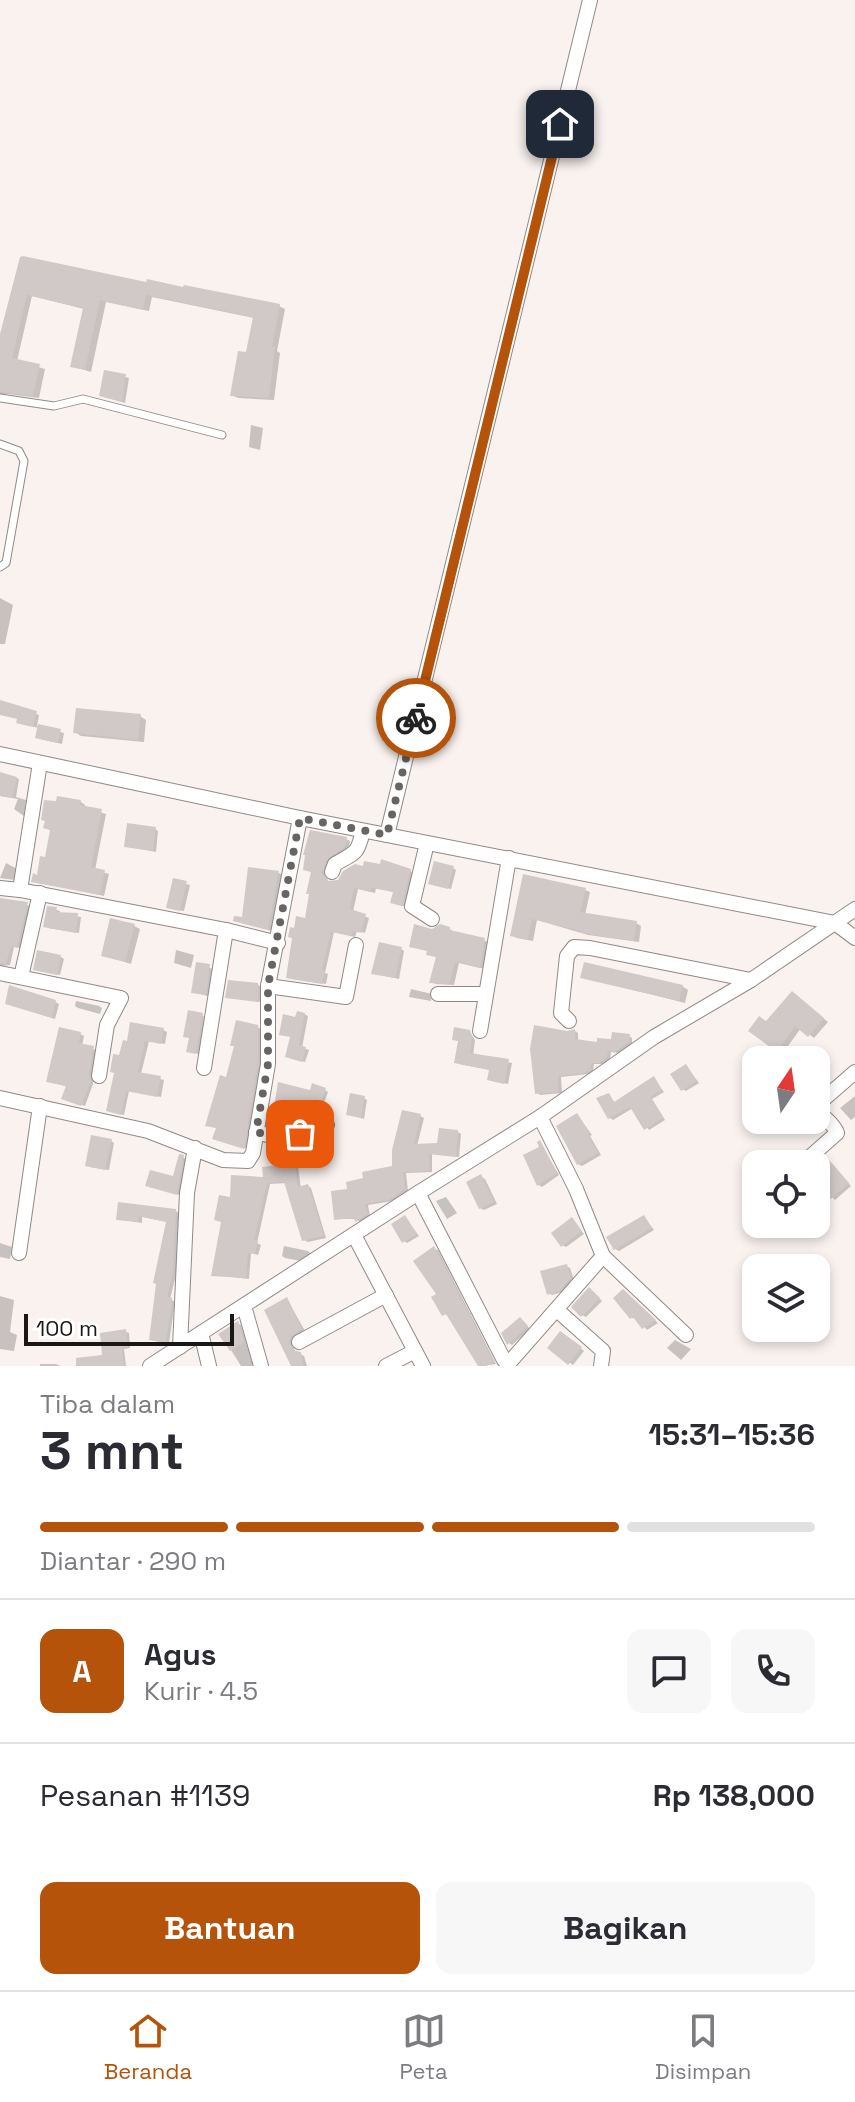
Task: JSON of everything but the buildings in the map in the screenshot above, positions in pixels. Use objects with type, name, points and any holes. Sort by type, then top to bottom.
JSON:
[{"type":"street","points":[[387,835],[590,0]]},
{"type":"street","points":[[0,754],[363,831],[835,923],[855,938]]},
{"type":"street","points":[[20,890],[40,763]]},
{"type":"street","points":[[0,1098],[148,1131],[223,1160],[248,1161],[253,1153],[268,1064],[268,986],[300,818]]},
{"type":"street","points":[[332,872],[335,864],[353,856],[363,831]]},
{"type":"street","points":[[427,843],[412,906],[432,919]]},
{"type":"street","points":[[480,1031],[509,858]]},
{"type":"street","points":[[0,888],[40,893],[278,943]]},
{"type":"street","points":[[21,977],[40,893]]},
{"type":"street","points":[[150,1366],[166,1361],[201,1333],[540,1117],[654,1037],[751,980],[855,909]]},
{"type":"street","points":[[204,1068],[226,930]]},
{"type":"street","points":[[268,986],[346,997],[356,945]]},
{"type":"street","points":[[569,1021],[561,1013],[567,956],[574,947],[751,980]]},
{"type":"street","points":[[0,973],[121,998],[107,1025],[99,1076]]},
{"type":"street","points":[[438,994],[485,994]]},
{"type":"street","points":[[818,1150],[837,1133],[818,1111],[817,1105],[855,1072]]},
{"type":"street","points":[[19,1253],[40,1106]]},
{"type":"street","points":[[540,1117],[576,1189],[603,1256],[686,1335]]},
{"type":"street","points":[[256,1132],[290,1141],[300,1134],[305,1121],[327,1125]]},
{"type":"street","points":[[180,1347],[187,1193],[195,1148]]},
{"type":"street","points":[[418,1193],[504,1360],[512,1362],[603,1256]]},
{"type":"street","points":[[354,1235],[423,1366]]},
{"type":"street","points":[[299,1342],[386,1295]]},
{"type":"street","points":[[244,1306],[261,1366]]},
{"type":"street","points":[[557,1310],[603,1351],[601,1366]]},
{"type":"street","points":[[201,1333],[209,1366]]},
{"type":"street","points":[[386,1366],[415,1351]]},
{"type":"lane","points":[[0,398],[54,406],[83,399],[222,435]]},
{"type":"lane","points":[[0,444],[19,451],[24,461],[6,563],[0,567]]},
{"type":"way so far","points":[[300,1134],[290,1141],[256,1132],[268,1064],[268,986],[300,818],[387,835],[416,718]]},
{"type":"route","points":[[416,718],[560,124]]}]
